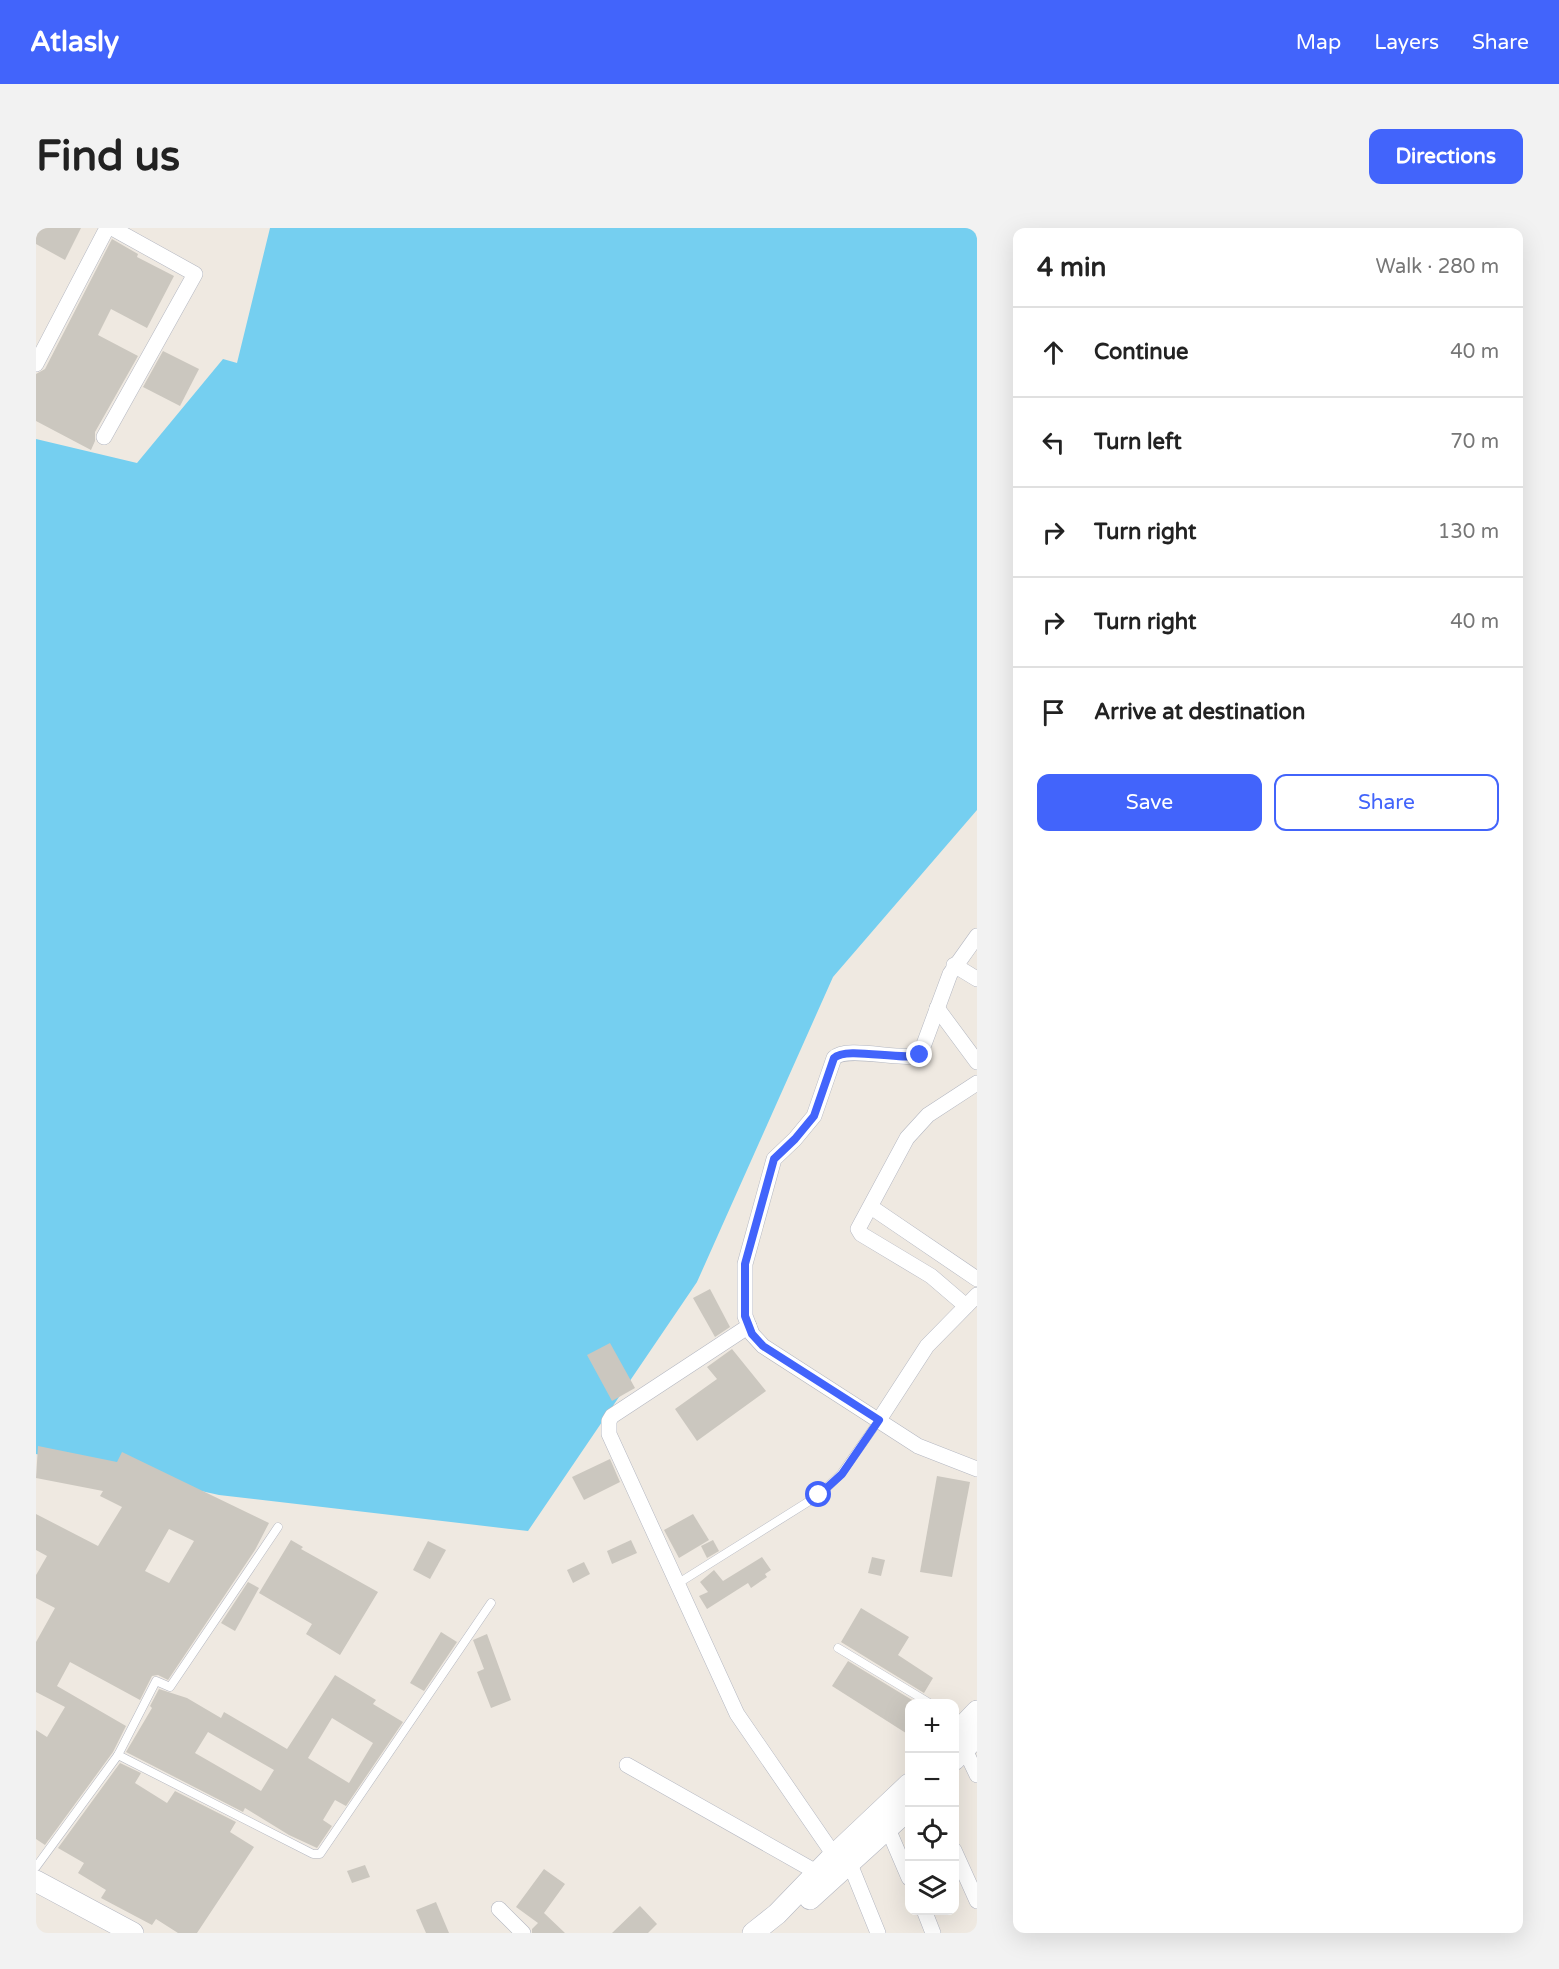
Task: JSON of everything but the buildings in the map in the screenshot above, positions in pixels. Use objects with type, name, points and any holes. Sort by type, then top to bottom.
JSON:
[{"type":"street","points":[[36,363],[107,228]]},
{"type":"street","points":[[104,438],[195,274],[112,228]]},
{"type":"street","points":[[977,936],[954,965],[920,1055],[891,1057],[842,1053],[834,1058],[814,1116],[774,1159],[745,1264],[743,1298],[749,1326],[763,1346],[918,1446],[977,1469]]},
{"type":"street","points":[[954,965],[977,979]]},
{"type":"street","points":[[937,1008],[977,1062]]},
{"type":"street","points":[[879,1420],[927,1346],[974,1299],[861,1234],[859,1225],[871,1207],[902,1145],[912,1131],[933,1111],[977,1083]]},
{"type":"street","points":[[871,1207],[977,1279]]},
{"type":"street","points":[[749,1326],[612,1416],[609,1421],[611,1440],[737,1714],[842,1860],[878,1933]]},
{"type":"street","points":[[964,1733],[977,1775]]},
{"type":"street","points":[[627,1765],[818,1872]]},
{"type":"street","points":[[773,1933],[905,1789]]},
{"type":"street","points":[[753,1933],[777,1914],[818,1872],[842,1860],[888,1829],[905,1813]]},
{"type":"street","points":[[888,1829],[905,1869]]},
{"type":"street","points":[[959,1861],[977,1901]]},
{"type":"street","points":[[36,1881],[133,1933]]},
{"type":"street","points":[[499,1909],[523,1933]]},
{"type":"street","points":[[926,1915],[933,1933]]},
{"type":"lane","points":[[677,1584],[819,1495],[842,1474],[879,1420]]},
{"type":"lane","points":[[36,1867],[118,1755],[156,1681],[170,1687],[278,1527]]},
{"type":"lane","points":[[118,1755],[313,1854],[320,1854],[491,1604]]},
{"type":"lane","points":[[838,1648],[923,1699]]},
{"type":"water","points":[[270,228],[977,228],[977,810],[833,977],[697,1282],[528,1531],[219,1495],[36,1454],[36,439],[137,463],[223,359],[237,363]]},
{"type":"route","points":[[819,1495],[842,1474],[879,1420],[763,1346],[752,1334],[745,1316],[743,1298],[745,1264],[774,1159],[814,1116],[834,1058],[842,1053],[891,1057],[920,1055]]}]
